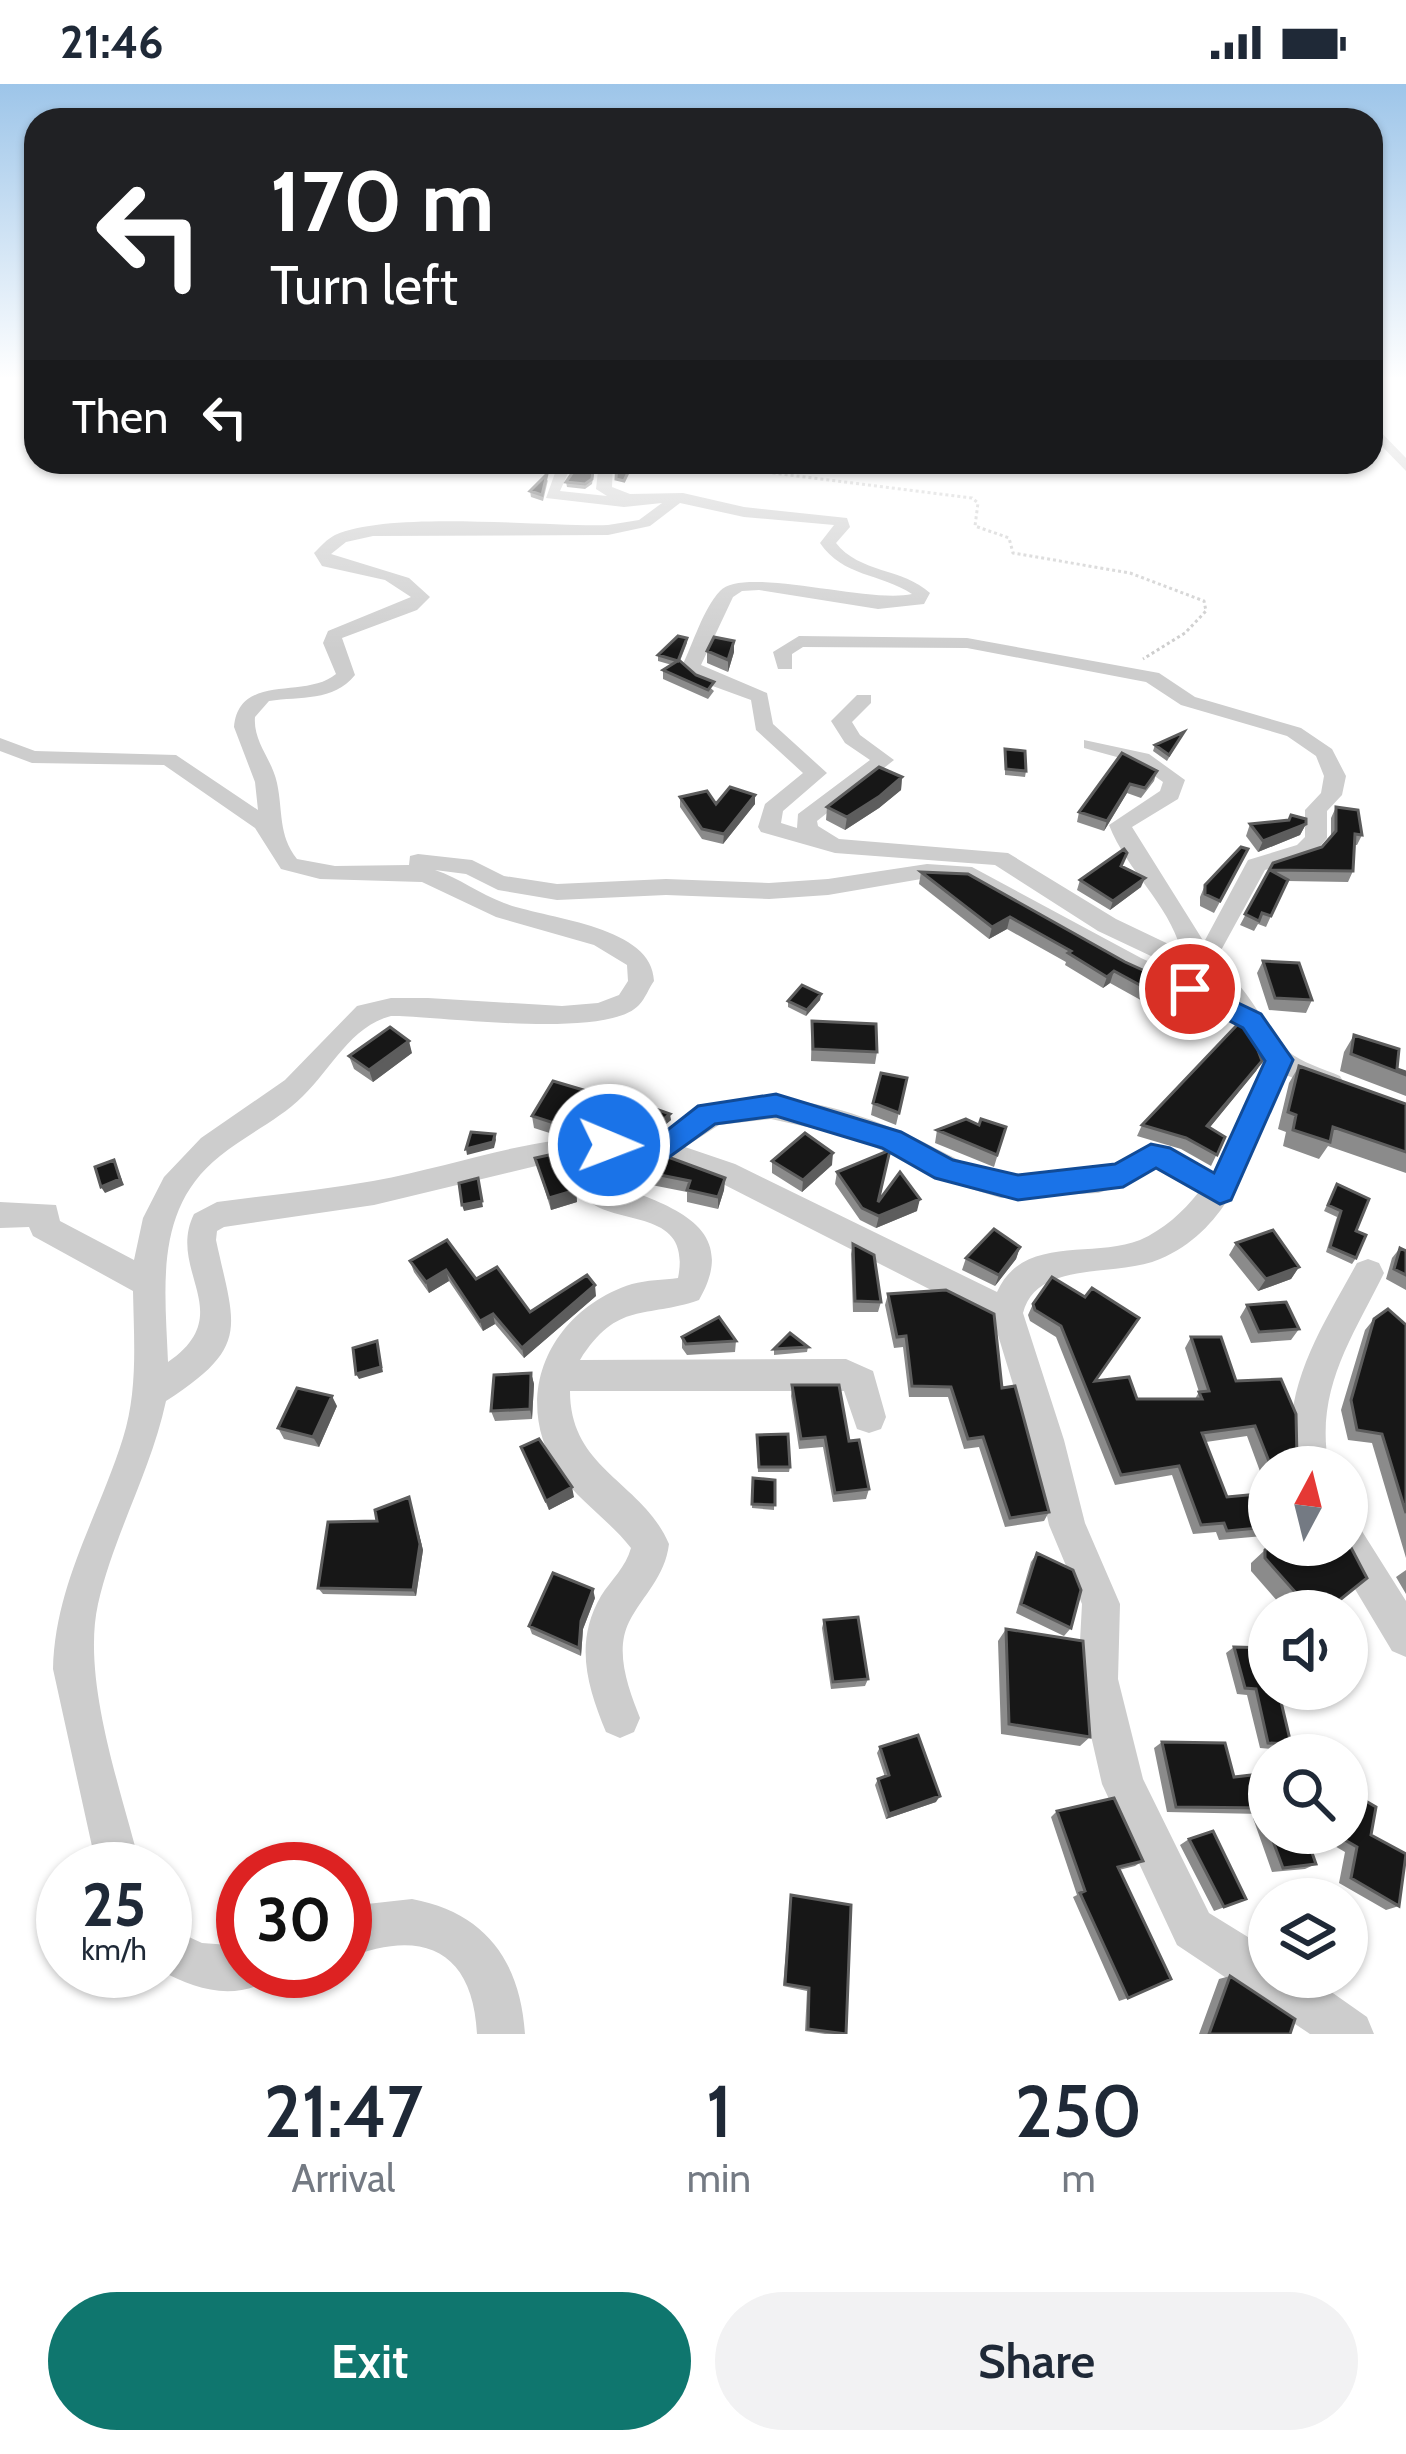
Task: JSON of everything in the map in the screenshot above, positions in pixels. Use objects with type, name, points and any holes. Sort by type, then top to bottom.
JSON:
[{"type":"street","points":[[559,474],[550,491],[556,497],[606,503],[676,498],[744,512],[841,520],[842,527],[828,543],[836,555],[921,592],[918,600],[890,604],[738,586],[726,594],[692,666],[706,677],[760,697],[763,726],[816,773],[773,809],[769,827],[835,846],[1000,857],[1108,925],[1197,967],[1231,992],[1280,1060],[1294,1070],[1357,1089]]},
{"type":"street","points":[[604,474],[607,494],[640,500]]},
{"type":"street","points":[[270,838],[266,779],[243,733],[248,711],[262,697],[277,692],[315,692],[336,686],[346,675],[332,643],[334,635],[411,606],[421,597],[415,589],[389,577],[328,562],[322,553],[330,542],[349,533],[388,528],[622,529],[650,520],[676,498]]},
{"type":"street","points":[[785,664],[782,652],[799,641],[859,638],[967,643],[1152,677],[1188,701],[1294,732],[1325,753],[1335,776],[1331,795],[1316,809],[1313,844],[1256,865],[1215,945],[1197,967]]},
{"type":"street","points":[[835,846],[808,829],[806,819],[883,764],[883,755],[852,739],[841,721],[864,699]]},
{"type":"street","points":[[0,744],[32,757],[169,759],[265,825],[295,867],[330,873],[424,875],[490,906],[618,946],[639,964],[639,990],[618,1007],[564,1016],[405,1004],[366,1013],[299,1084],[200,1155],[155,1216],[146,1282],[148,1394],[143,1431],[80,1591],[71,1638],[73,1669],[113,1842]]},
{"type":"street","points":[[1091,744],[1142,758],[1174,780],[1170,794],[1120,825],[1131,849],[1190,928],[1197,967]]},
{"type":"street","points":[[270,838],[318,855],[472,867],[498,883],[557,892],[666,887],[770,891],[927,871],[971,874],[1132,964],[1252,1021]]},
{"type":"street","points":[[1248,1964],[1193,1929],[1123,1784],[1098,1679],[1101,1604],[1067,1525],[1047,1440],[1007,1313],[1009,1292],[1022,1274],[1045,1265],[1122,1260],[1172,1238],[1220,1191],[1280,1060]]},
{"type":"street","points":[[661,1151],[708,1114],[776,1105],[891,1140],[945,1170],[985,1181],[1018,1187],[1096,1180],[1123,1174],[1151,1156],[1160,1156],[1220,1191]]},
{"type":"street","points":[[148,1394],[205,1354],[216,1340],[220,1326],[200,1246],[206,1223],[217,1215],[392,1190],[566,1147],[609,1145],[661,1151],[725,1172],[1007,1313]]},
{"type":"street","points":[[566,1147],[598,1191],[645,1204],[685,1232],[696,1265],[688,1290],[632,1298],[598,1316],[566,1346],[554,1376],[553,1422],[564,1448],[650,1544],[646,1565],[615,1607],[603,1640],[605,1680],[620,1718]]},
{"type":"street","points":[[0,1216],[45,1214],[44,1228],[146,1282]]},
{"type":"street","points":[[1305,1446],[1305,1397],[1368,1273]]},
{"type":"street","points":[[554,1376],[846,1375],[861,1382],[869,1418]]},
{"type":"street","points":[[1362,1566],[1406,1637]]},
{"type":"street","points":[[372,1927],[421,1922],[453,1930],[480,1955],[496,1990],[501,2034]]},
{"type":"street","points":[[1299,1998],[1350,2034]]},
{"type":"path","points":[[781,474],[972,498],[978,503],[975,526],[1009,538],[1012,553],[1130,572],[1207,604],[1202,616],[1160,651],[1115,669]]},
{"type":"building","points":[[547,474],[542,495],[530,491]]},
{"type":"building","points":[[572,474],[593,474],[585,484],[566,482]]},
{"type":"building","points":[[678,636],[687,638],[678,661],[658,655]]},
{"type":"building","points":[[714,637],[734,641],[728,660],[707,651]]},
{"type":"building","points":[[679,660],[696,675],[714,682],[708,690],[663,670]]},
{"type":"building","points":[[1184,732],[1169,755],[1155,745]]},
{"type":"building","points":[[1005,749],[1025,751],[1026,771],[1006,769]]},
{"type":"building","points":[[1122,753],[1157,771],[1145,788],[1130,784],[1107,821],[1079,812]]},
{"type":"building","points":[[879,767],[902,777],[847,817],[827,807]]},
{"type":"building","points":[[730,787],[755,795],[724,834],[702,829],[680,797],[707,791],[716,804]]},
{"type":"building","points":[[1336,807],[1358,810],[1362,835],[1355,834],[1353,871],[1270,870],[1288,880],[1271,916],[1262,913],[1259,921],[1245,914],[1273,863],[1322,847],[1336,831]]},
{"type":"building","points":[[1291,815],[1306,819],[1306,824],[1263,841],[1250,824],[1289,820]]},
{"type":"building","points":[[1241,847],[1248,849],[1220,901],[1205,894],[1205,885]]},
{"type":"building","points":[[1124,849],[1127,853],[1121,866],[1145,878],[1113,901],[1080,880]]},
{"type":"building","points":[[921,872],[968,874],[1125,962],[1211,1001],[1197,1016],[1114,971],[1107,977],[1010,917],[992,927]]},
{"type":"building","points":[[1263,961],[1299,963],[1312,1000],[1275,998]]},
{"type":"building","points":[[802,985],[821,994],[807,1010],[788,1001]]},
{"type":"building","points":[[812,1021],[876,1024],[877,1052],[813,1049]]},
{"type":"building","points":[[1237,1025],[1249,1026],[1262,1061],[1207,1126],[1225,1137],[1217,1155],[1186,1138],[1142,1125]]},
{"type":"building","points":[[390,1027],[409,1041],[369,1070],[349,1056]]},
{"type":"building","points":[[1354,1035],[1399,1049],[1397,1069],[1406,1075],[1351,1054]]},
{"type":"building","points":[[1299,1066],[1406,1104],[1406,1152],[1333,1127],[1330,1142],[1293,1130],[1296,1115],[1288,1112]]},
{"type":"building","points":[[881,1073],[907,1078],[899,1113],[873,1103]]},
{"type":"building","points":[[553,1081],[590,1092],[573,1122],[557,1124],[532,1116]]},
{"type":"building","points":[[650,1107],[670,1114],[653,1128],[638,1127]]},
{"type":"building","points":[[966,1119],[1006,1127],[997,1155],[937,1130]]},
{"type":"building","points":[[471,1132],[495,1134],[493,1142],[466,1149]]},
{"type":"building","points":[[805,1133],[833,1153],[803,1180],[772,1161]]},
{"type":"building","points":[[890,1150],[878,1202],[900,1172],[920,1199],[879,1216],[862,1208],[837,1172]]},
{"type":"building","points":[[620,1151],[660,1154],[725,1178],[718,1197],[687,1190],[690,1181],[615,1166]]},
{"type":"building","points":[[558,1153],[576,1190],[549,1198],[535,1158]]},
{"type":"building","points":[[114,1160],[120,1179],[101,1187],[95,1167]]},
{"type":"building","points":[[478,1178],[482,1201],[462,1205],[459,1183]]},
{"type":"building","points":[[1337,1184],[1369,1199],[1356,1231],[1366,1235],[1356,1258],[1330,1247],[1341,1211],[1328,1205]]},
{"type":"building","points":[[994,1229],[1020,1247],[999,1275],[966,1258]]},
{"type":"building","points":[[1273,1230],[1299,1267],[1266,1279],[1236,1243]]},
{"type":"building","points":[[447,1240],[476,1279],[497,1267],[530,1312],[587,1275],[595,1285],[522,1348],[493,1314],[480,1321],[446,1270],[426,1282],[410,1261]]},
{"type":"building","points":[[853,1244],[874,1255],[881,1302],[855,1301]]},
{"type":"building","points":[[1400,1248],[1406,1251],[1406,1275],[1394,1269]]},
{"type":"building","points":[[1052,1277],[1085,1297],[1092,1288],[1139,1318],[1095,1381],[1129,1377],[1137,1399],[1202,1399],[1199,1392],[1209,1391],[1191,1337],[1221,1337],[1236,1381],[1281,1379],[1296,1414],[1297,1446],[1263,1446],[1255,1426],[1202,1433],[1227,1497],[1248,1495],[1248,1529],[1227,1531],[1224,1523],[1201,1525],[1179,1466],[1121,1475],[1061,1326],[1033,1304]]},
{"type":"building","points":[[946,1290],[994,1314],[1002,1388],[1015,1386],[1049,1512],[1010,1518],[983,1437],[968,1439],[951,1387],[912,1386],[906,1336],[897,1337],[888,1294]]},
{"type":"building","points":[[1286,1302],[1299,1329],[1259,1332],[1247,1305]]},
{"type":"building","points":[[1388,1309],[1406,1325],[1406,1513],[1382,1434],[1357,1430],[1351,1400],[1374,1319]]},
{"type":"building","points":[[719,1317],[736,1341],[686,1344],[682,1337]]},
{"type":"building","points":[[790,1333],[808,1347],[774,1349]]},
{"type":"building","points":[[377,1341],[381,1367],[356,1374],[353,1348]]},
{"type":"building","points":[[531,1373],[530,1409],[491,1411],[494,1375]]},
{"type":"building","points":[[792,1385],[839,1385],[849,1441],[859,1440],[869,1489],[835,1493],[825,1437],[801,1439]]},
{"type":"building","points":[[297,1388],[332,1396],[313,1437],[278,1428]]},
{"type":"building","points":[[788,1434],[790,1467],[759,1467],[757,1435]]},
{"type":"building","points":[[539,1439],[572,1487],[546,1501],[521,1447]]},
{"type":"building","points":[[753,1478],[775,1480],[775,1505],[752,1504]]},
{"type":"building","points":[[409,1497],[420,1544],[413,1590],[318,1588],[328,1522],[377,1521],[375,1510]]},
{"type":"building","points":[[1037,1553],[1073,1570],[1081,1590],[1071,1628],[1021,1604]]},
{"type":"building","points":[[1272,1566],[1361,1566],[1367,1578],[1352,1590],[1293,1590]]},
{"type":"building","points":[[553,1573],[593,1589],[581,1621],[579,1648],[529,1626]]},
{"type":"building","points":[[858,1617],[868,1679],[833,1682],[824,1620]]},
{"type":"building","points":[[1006,1629],[1083,1641],[1090,1737],[1009,1724]]},
{"type":"building","points":[[1234,1647],[1248,1647],[1245,1688]]},
{"type":"building","points":[[1261,1710],[1283,1710],[1289,1734],[1266,1734]]},
{"type":"building","points":[[918,1735],[940,1796],[889,1814],[878,1779],[889,1775],[880,1747]]},
{"type":"building","points":[[1162,1742],[1225,1743],[1234,1777],[1248,1775],[1248,1808],[1176,1807]]},
{"type":"building","points":[[1114,1798],[1143,1861],[1118,1867],[1171,1979],[1128,1998],[1080,1893],[1085,1891],[1057,1811]]},
{"type":"building","points":[[1368,1802],[1376,1807],[1371,1835],[1406,1854],[1399,1906],[1368,1888],[1368,1878],[1351,1878],[1356,1854],[1368,1854]]},
{"type":"building","points":[[1213,1831],[1246,1899],[1224,1907],[1189,1839]]},
{"type":"building","points":[[1278,1854],[1312,1854],[1316,1864],[1283,1868]]},
{"type":"building","points":[[791,1895],[851,1905],[846,2034],[808,2029],[809,1988],[785,1984]]},
{"type":"building","points":[[1230,1976],[1248,1988],[1248,1998],[1263,1998],[1295,2019],[1290,2034],[1209,2034]]},
{"type":"route","points":[[609,1145],[661,1151],[708,1114],[776,1105],[873,1133],[945,1170],[985,1181],[1018,1187],[1096,1180],[1123,1174],[1151,1156],[1160,1156],[1220,1191],[1280,1060],[1252,1021],[1190,989]]}]
